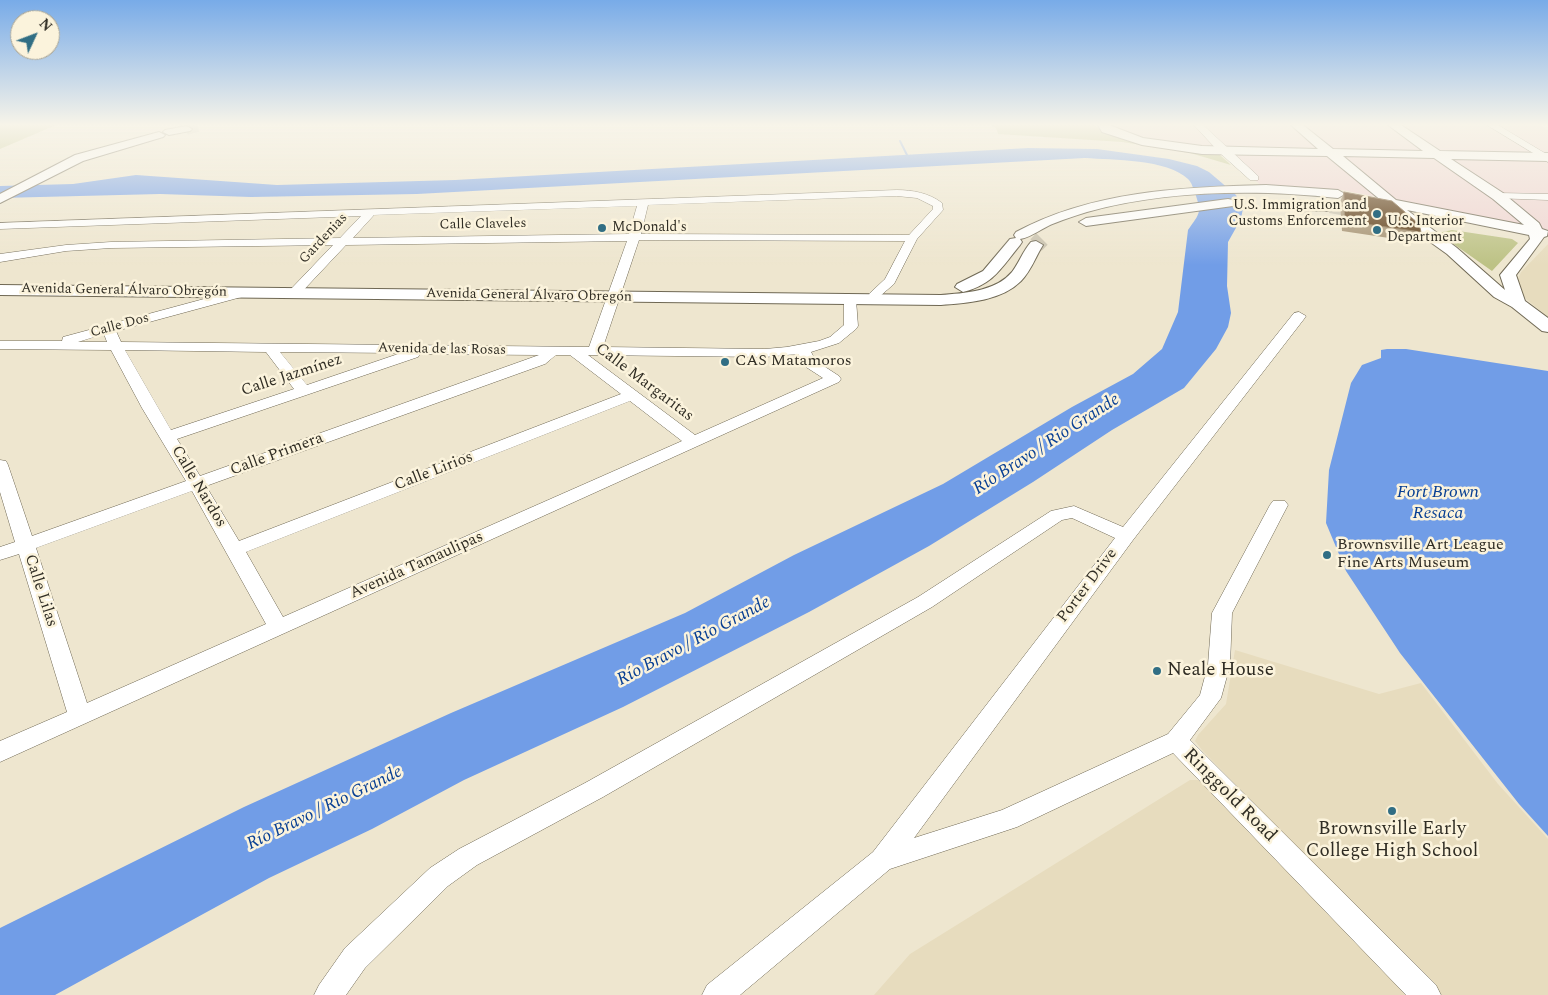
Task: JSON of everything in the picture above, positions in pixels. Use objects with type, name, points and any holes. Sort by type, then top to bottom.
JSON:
[{"type":"main road","points":[[0,198],[53,171]]},
{"type":"main road","points":[[1352,171],[1391,203],[1406,220],[1452,251],[1500,294],[1518,303],[1546,327]]},
{"type":"main road","points":[[1462,171],[1498,196],[1534,226],[1542,237]]},
{"type":"main road","name":"Avenida General Álvaro Obregón","points":[[0,290],[83,288],[765,296],[932,294],[972,284],[987,276],[997,268],[1018,238],[1040,224],[1084,210],[1140,198],[1183,193],[1267,193]]},
{"type":"main road","points":[[1267,193],[1338,194]]},
{"type":"main road","points":[[1267,193],[1329,207]]},
{"type":"main road","name":"Avenida General Álvaro Obregón","points":[[765,296],[850,300],[942,300],[975,296],[998,288],[1015,278],[1039,242],[1062,227],[1226,204],[1267,193]]},
{"type":"main road","points":[[1365,198],[1542,237]]},
{"type":"main road","points":[[1406,220],[1542,237]]},
{"type":"main road","points":[[1473,270],[1491,276],[1508,275],[1542,237]]},
{"type":"main road","points":[[1508,275],[1518,303]]},
{"type":"main road","name":"Avenida General Álvaro Obregón","points":[[0,285],[241,292],[296,290]]},
{"type":"street","points":[[1246,171],[1254,178]]},
{"type":"street","points":[[0,226],[909,193],[922,196],[938,205],[938,210],[912,238],[892,277],[876,294]]},
{"type":"street","points":[[1498,196],[1548,197]]},
{"type":"street","name":"Calle Margaritas","points":[[594,352],[634,237],[643,203]]},
{"type":"street","name":"Gardenias","points":[[296,290],[371,212]]},
{"type":"street","name":"Calle Claveles","points":[[55,249],[95,223]]},
{"type":"street","name":"Calle Claveles","points":[[0,258],[55,249],[111,244],[634,237],[912,238]]},
{"type":"street","name":"Calle Dos","points":[[0,358],[241,292]]},
{"type":"street","name":"Avenida de las Rosas","points":[[0,345],[744,354],[802,349],[832,340],[851,326],[850,300]]},
{"type":"street","name":"Porter Drive","points":[[882,860],[1126,536],[1299,316]]},
{"type":"street","name":"Calle Nardos","points":[[108,329],[167,436],[236,550],[279,628]]},
{"type":"street","points":[[271,348],[274,355],[304,391]]},
{"type":"street","name":"Avenida Tamaulipas","points":[[0,752],[834,379],[811,364],[802,349]]},
{"type":"street","name":"Calle Jazmínez","points":[[167,436],[427,350]]},
{"type":"street","name":"Calle Primera","points":[[0,554],[540,361],[552,351]]},
{"type":"street","name":"Calle Margaritas","points":[[573,352],[694,442]]},
{"type":"street","name":"Calle Lirios","points":[[236,550],[632,395]]},
{"type":"street","name":"Calle Lilas","points":[[0,466],[80,717]]},
{"type":"street","name":"Ringgold Road","points":[[1279,506],[1222,614],[1219,665],[1210,698],[1176,741],[1426,995]]},
{"type":"street","points":[[329,995],[355,958],[439,877],[468,857],[594,790],[924,602],[1057,515],[1074,512],[1126,536]]},
{"type":"street","points":[[717,995],[882,860],[1008,819],[1176,741]]},
{"type":"shaded area","points":[[1244,171],[1548,171],[1548,231],[1342,190],[1262,186]]},
{"type":"shaded area","points":[[1548,244],[1548,317],[1526,299],[1518,289],[1517,281],[1521,272]]},
{"type":"shaded area","name":"Brownsville Early College High School","points":[[1235,650],[1379,694],[1421,683],[1498,784],[1548,839],[1548,995],[1442,995],[1202,750],[1195,741],[1198,735],[1226,704]]},
{"type":"shaded area","points":[[1190,780],[1200,780],[1411,995],[874,995],[910,954]]},
{"type":"green space","points":[[1452,230],[1512,239],[1518,243],[1492,271],[1438,233]]},
{"type":"water","points":[[608,171],[836,171],[417,194],[251,197],[160,194],[0,198],[0,186],[73,184],[136,175],[277,185],[455,180]]},
{"type":"water","name":"Río Bravo / Rio Grande","points":[[1177,171],[1209,172],[1236,195],[1243,208],[1241,219],[1228,242],[1227,286],[1231,313],[1228,327],[1216,349],[1184,388],[1112,430],[1033,482],[929,546],[809,612],[623,707],[464,780],[372,829],[269,878],[55,995],[0,995],[0,928],[244,807],[451,713],[685,613],[794,555],[943,484],[1072,407],[1133,374],[1162,349],[1178,312],[1188,230],[1199,213],[1197,200],[1191,184]]},
{"type":"water","name":"Fort Brown Resaca","points":[[1406,349],[1548,371],[1548,836],[1519,804],[1400,653],[1346,571],[1326,523],[1329,470],[1351,383],[1362,365],[1381,358],[1381,350]]},
{"type":"building","points":[[1344,192],[1392,201],[1419,224],[1421,232],[1345,221]]},
{"type":"tunnel","points":[[1298,205],[1310,207]]},
{"type":"tunnel","points":[[1330,207],[1371,214]]},
{"type":"tunnel","points":[[1036,245],[1042,239]]},
{"type":"place","name":"U.S. Immigration and Customs Enforcement","points":[[1377,214]]},
{"type":"place","name":"McDonald's","points":[[602,228]]},
{"type":"place","name":"U.S. Interior Department","points":[[1377,230]]},
{"type":"place","name":"CAS Matamoros","points":[[725,362]]},
{"type":"place","name":"Brownsville Art League Fine Arts Museum","points":[[1327,555]]},
{"type":"place","name":"Neale House","points":[[1157,671]]},
{"type":"place","name":"Brownsville Early College High School","points":[[1392,811]]}]
